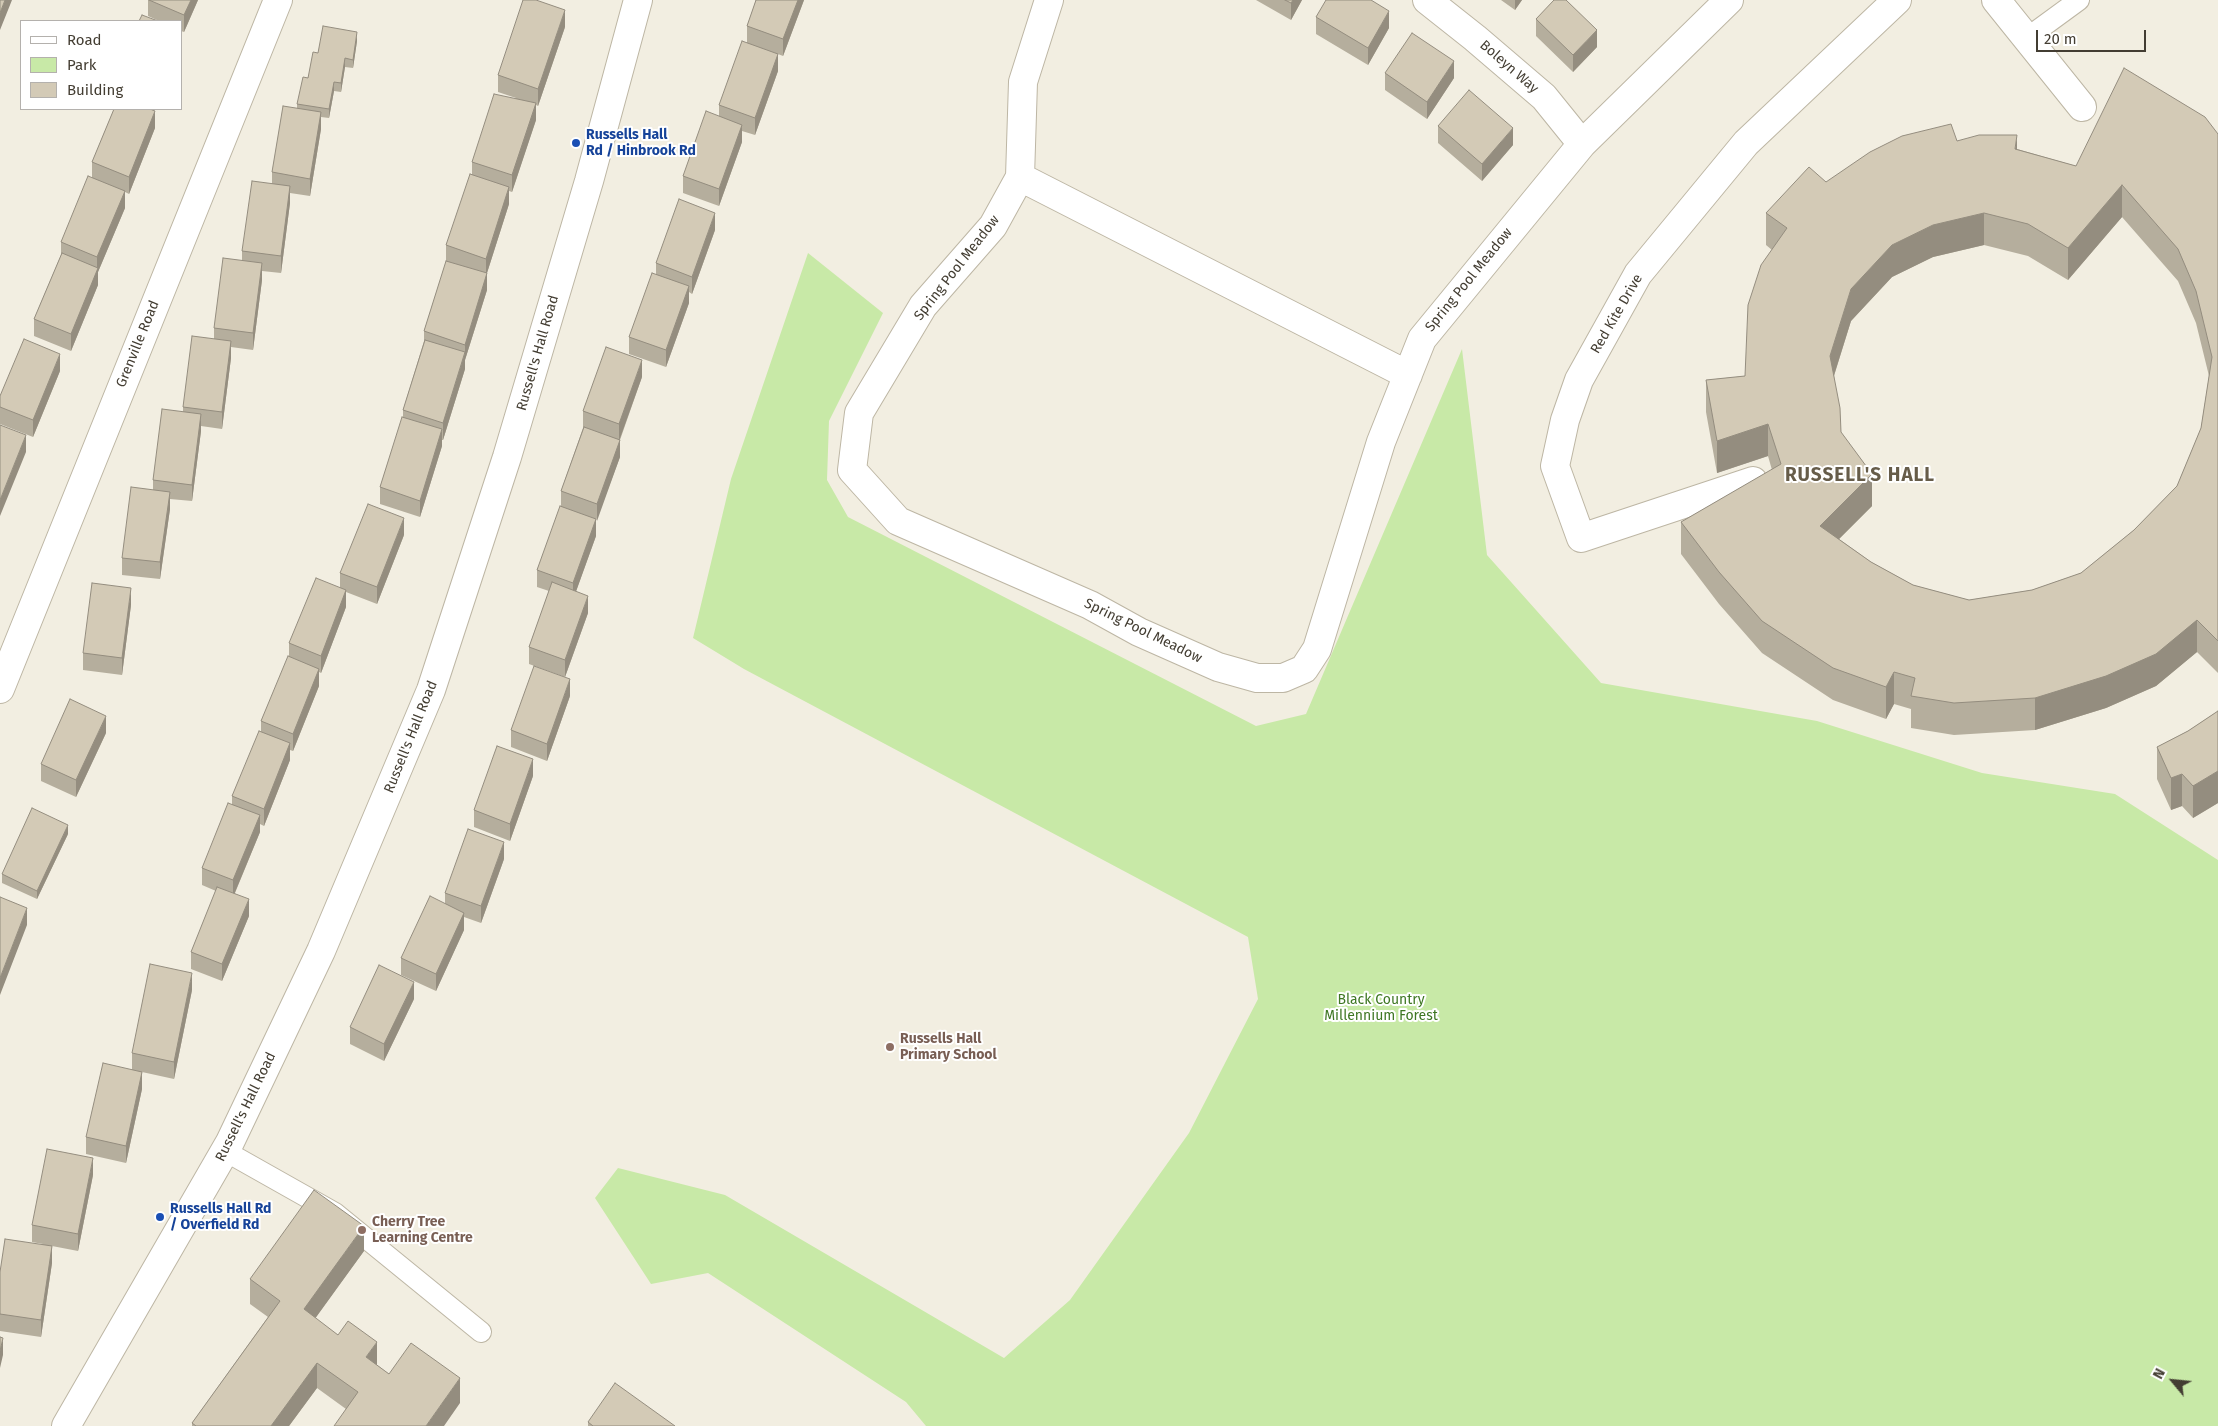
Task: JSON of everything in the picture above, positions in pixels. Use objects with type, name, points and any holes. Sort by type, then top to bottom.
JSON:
[{"type":"street","name":"Grenville Road","points":[[0,689],[278,0]]},
{"type":"street","name":"Russell's Hall Road","points":[[66,1426],[226,1151],[321,951],[431,690],[507,457],[589,181],[638,0]]},
{"type":"street","name":"Spring Pool Meadow","points":[[1048,0],[1023,82],[1020,177],[994,226],[923,306],[859,413],[852,470],[898,521],[1090,605],[1140,632],[1218,667],[1257,678],[1283,678],[1304,669],[1317,649],[1381,442],[1422,339],[1582,144],[1729,0]]},
{"type":"street","name":"Boleyn Way","points":[[1427,0],[1544,97],[1582,144]]},
{"type":"street","name":"Red Kite Drive","points":[[1753,481],[1581,538],[1555,466],[1566,420],[1579,380],[1638,274],[1746,143],[1897,0]]},
{"type":"street","points":[[1996,0],[2082,107]]},
{"type":"street","points":[[1020,177],[1408,375]]},
{"type":"lane","points":[[2027,38],[2079,0]]},
{"type":"lane","points":[[226,1151],[336,1213],[481,1332]]},
{"type":"green space","name":"Black Country Millennium Forest","points":[[808,253],[883,313],[829,421],[827,480],[848,517],[1256,726],[1306,714],[1462,349],[1487,555],[1601,683],[1817,721],[1982,773],[2115,794],[2218,860],[2218,1426],[926,1426],[906,1402],[708,1273],[651,1284],[595,1198],[618,1168],[725,1195],[1004,1358],[1070,1300],[1189,1133],[1258,999],[1248,937],[744,669],[693,638],[731,479]]},
{"type":"building","points":[[0,0],[5,0],[0,13]]},
{"type":"building","points":[[149,0],[191,0],[184,15]]},
{"type":"building","points":[[523,0],[536,0],[565,10],[538,89],[498,75]]},
{"type":"building","points":[[756,0],[798,0],[783,39],[747,26]]},
{"type":"building","points":[[1326,0],[1371,0],[1389,11],[1368,48],[1316,17]]},
{"type":"building","points":[[1554,0],[1566,0],[1597,30],[1573,55],[1536,19]]},
{"type":"building","points":[[142,15],[155,20],[140,20]]},
{"type":"building","points":[[323,26],[357,32],[353,60],[345,58],[341,83],[334,82],[329,109],[297,104],[303,77],[308,78],[313,52],[318,53]]},
{"type":"building","points":[[1412,33],[1454,61],[1427,102],[1385,73]]},
{"type":"building","points":[[742,41],[778,54],[755,118],[719,105]]},
{"type":"building","points":[[2124,68],[2205,117],[2218,134],[2218,641],[2197,620],[2156,654],[2106,676],[2035,698],[1954,703],[1911,696],[1915,678],[1894,672],[1886,687],[1833,668],[1762,621],[1719,572],[1681,522],[1781,464],[1768,424],[1717,441],[1706,380],[1745,376],[1748,305],[1761,265],[1787,228],[1766,213],[1809,167],[1826,182],[1870,152],[1902,136],[1951,124],[1957,141],[1979,135],[2017,135],[2015,149],[2076,166]],"holes":[[[2122,185],[2178,249],[2196,291],[2212,357],[2201,428],[2177,486],[2134,530],[2081,573],[2032,590],[1969,600],[1913,585],[1871,562],[1820,526],[1872,474],[1841,432],[1840,408],[1830,356],[1851,289],[1892,245],[1933,225],[1984,213],[2028,224],[2068,248]]]},
{"type":"building","points":[[1469,90],[1513,128],[1482,164],[1438,126]]},
{"type":"building","points":[[494,94],[536,103],[512,175],[472,162]]},
{"type":"building","points":[[283,106],[321,112],[310,179],[272,172]]},
{"type":"building","points":[[114,110],[155,111],[129,177],[92,162]]},
{"type":"building","points":[[706,111],[742,125],[719,189],[683,176]]},
{"type":"building","points":[[470,174],[509,187],[486,259],[446,245]]},
{"type":"building","points":[[88,176],[125,191],[97,257],[61,242]]},
{"type":"building","points":[[252,181],[290,186],[281,256],[242,251]]},
{"type":"building","points":[[679,199],[715,213],[692,277],[656,263]]},
{"type":"building","points":[[62,253],[98,268],[71,334],[34,319]]},
{"type":"building","points":[[223,258],[262,263],[253,333],[214,328]]},
{"type":"building","points":[[446,261],[487,273],[465,345],[424,331]]},
{"type":"building","points":[[652,273],[689,286],[666,350],[629,337]]},
{"type":"building","points":[[192,336],[231,341],[222,412],[183,407]]},
{"type":"building","points":[[24,339],[60,354],[33,420],[0,407],[0,396]]},
{"type":"building","points":[[425,340],[465,352],[443,423],[403,410]]},
{"type":"building","points":[[606,347],[642,360],[619,424],[583,411]]},
{"type":"building","points":[[162,409],[201,414],[192,485],[153,480]]},
{"type":"building","points":[[402,417],[442,429],[420,501],[380,487]]},
{"type":"building","points":[[0,425],[26,435],[0,500]]},
{"type":"building","points":[[584,427],[620,440],[597,504],[561,491]]},
{"type":"building","points":[[131,487],[170,492],[160,562],[122,558]]},
{"type":"building","points":[[368,504],[404,518],[377,587],[340,573]]},
{"type":"building","points":[[560,506],[596,519],[573,583],[537,570]]},
{"type":"building","points":[[316,578],[346,590],[321,656],[289,643]]},
{"type":"building","points":[[552,582],[588,596],[565,660],[529,647]]},
{"type":"building","points":[[92,583],[131,588],[122,658],[83,653]]},
{"type":"building","points":[[288,656],[319,669],[293,734],[261,721]]},
{"type":"building","points":[[534,666],[570,679],[547,744],[511,730]]},
{"type":"building","points":[[70,699],[106,716],[76,780],[41,764]]},
{"type":"building","points":[[2218,711],[2218,771],[2193,786],[2182,774],[2171,778],[2157,747],[2188,731]]},
{"type":"building","points":[[259,731],[290,743],[264,809],[232,796]]},
{"type":"building","points":[[497,746],[533,759],[510,824],[474,810]]},
{"type":"building","points":[[228,803],[260,815],[233,880],[202,868]]},
{"type":"building","points":[[32,808],[68,825],[37,891],[2,874]]},
{"type":"building","points":[[468,829],[504,842],[481,906],[445,893]]},
{"type":"building","points":[[217,887],[249,899],[222,964],[191,952]]},
{"type":"building","points":[[430,896],[464,913],[436,974],[401,958]]},
{"type":"building","points":[[0,897],[27,908],[0,978]]},
{"type":"building","points":[[150,964],[192,973],[174,1062],[132,1053]]},
{"type":"building","points":[[379,965],[414,982],[384,1044],[350,1027]]},
{"type":"building","points":[[103,1063],[142,1072],[126,1146],[86,1137]]},
{"type":"building","points":[[47,1149],[93,1158],[78,1234],[32,1225]]},
{"type":"building","points":[[314,1190],[364,1226],[304,1309],[338,1335],[348,1321],[377,1342],[366,1357],[389,1374],[411,1343],[460,1378],[426,1426],[334,1426],[358,1392],[317,1363],[271,1426],[196,1426],[192,1423],[280,1301],[250,1279]]},
{"type":"building","points":[[5,1239],[52,1246],[41,1320],[0,1314],[0,1272]]},
{"type":"building","points":[[0,1337],[3,1338],[0,1351]]},
{"type":"building","points":[[615,1383],[675,1426],[593,1426],[588,1422]]},
{"type":"place","name":"Russells Hall Rd / Hinbrook Rd","points":[[576,143]]},
{"type":"place","name":"Russells Hall Primary School","points":[[890,1047]]},
{"type":"place","name":"Russells Hall Rd / Overfield Rd","points":[[160,1217]]},
{"type":"place","name":"Cherry Tree Learning Centre","points":[[362,1230]]},
{"type":"district","name":"RUSSELL'S HALL","points":[[1860,476]]}]
